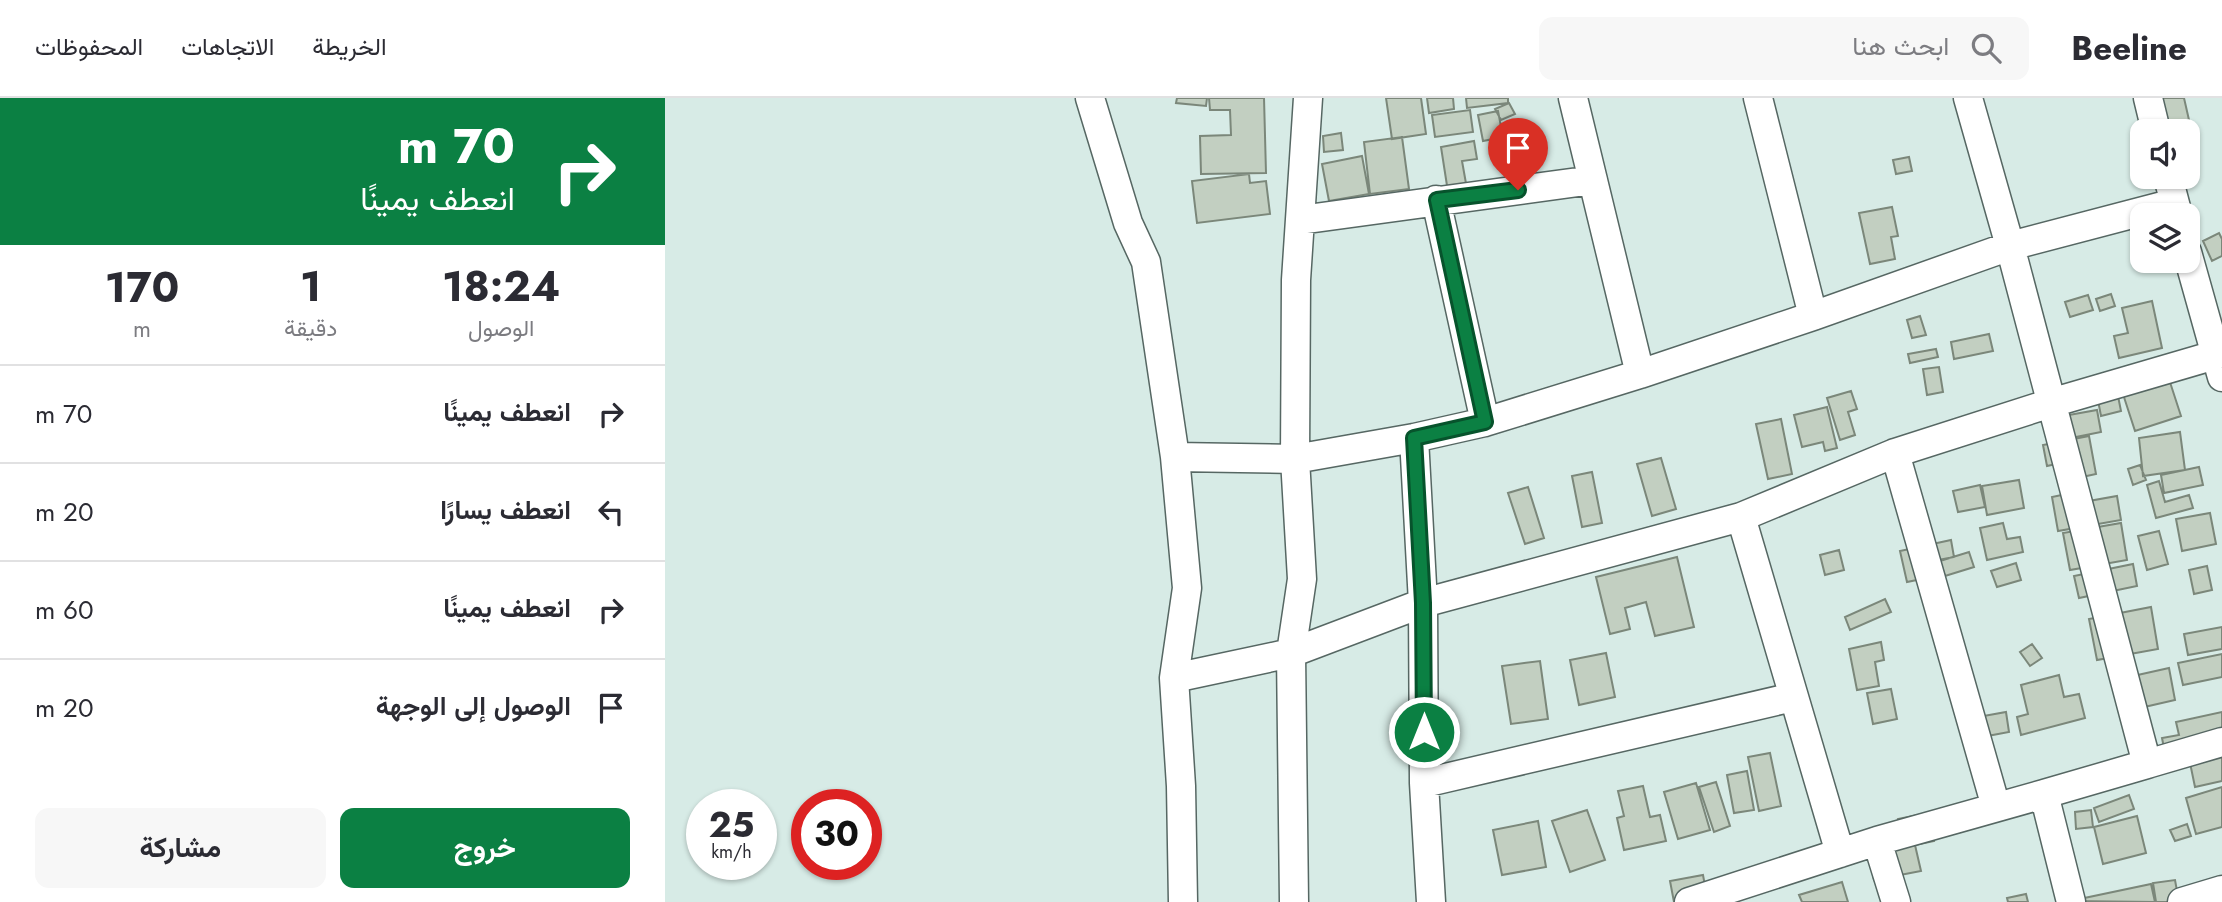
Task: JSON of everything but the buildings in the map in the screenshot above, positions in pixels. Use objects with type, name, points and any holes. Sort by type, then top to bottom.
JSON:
[{"type":"street","points":[[1090,98],[1128,223],[1146,262],[1175,457],[1187,588],[1174,678],[1181,786],[1183,902]]},
{"type":"street","points":[[1294,902],[1291,653],[1303,579],[1295,459],[1296,280],[1308,98]]},
{"type":"street","points":[[1573,98],[1640,374]]},
{"type":"street","points":[[1758,98],[1813,316]]},
{"type":"street","points":[[1968,98],[2010,246],[2147,764]]},
{"type":"street","points":[[2148,98],[2153,119]]},
{"type":"street","points":[[1300,220],[1593,180]]},
{"type":"street","points":[[1175,457],[1295,459],[1414,438],[1485,422],[1640,374],[2010,246],[2173,198]]},
{"type":"street","points":[[1437,200],[1485,422]]},
{"type":"street","points":[[1174,678],[1291,653],[1423,603],[1741,517],[1895,453],[2051,403],[2220,362],[2193,273]]},
{"type":"street","points":[[1414,438],[1423,603],[1424,783],[1431,902]]},
{"type":"street","points":[[1895,453],[1996,807]]},
{"type":"street","points":[[1741,517],[1840,853]]},
{"type":"street","points":[[1424,783],[1793,697]]},
{"type":"street","points":[[1689,902],[1877,841],[2222,742]]},
{"type":"street","points":[[2044,794],[2071,902]]},
{"type":"street","points":[[1877,841],[1896,902]]},
{"type":"street","points":[[2182,902],[2222,890]]},
{"type":"route","points":[[1424,732],[1423,603],[1414,438],[1485,422],[1437,200],[1518,190]]}]
